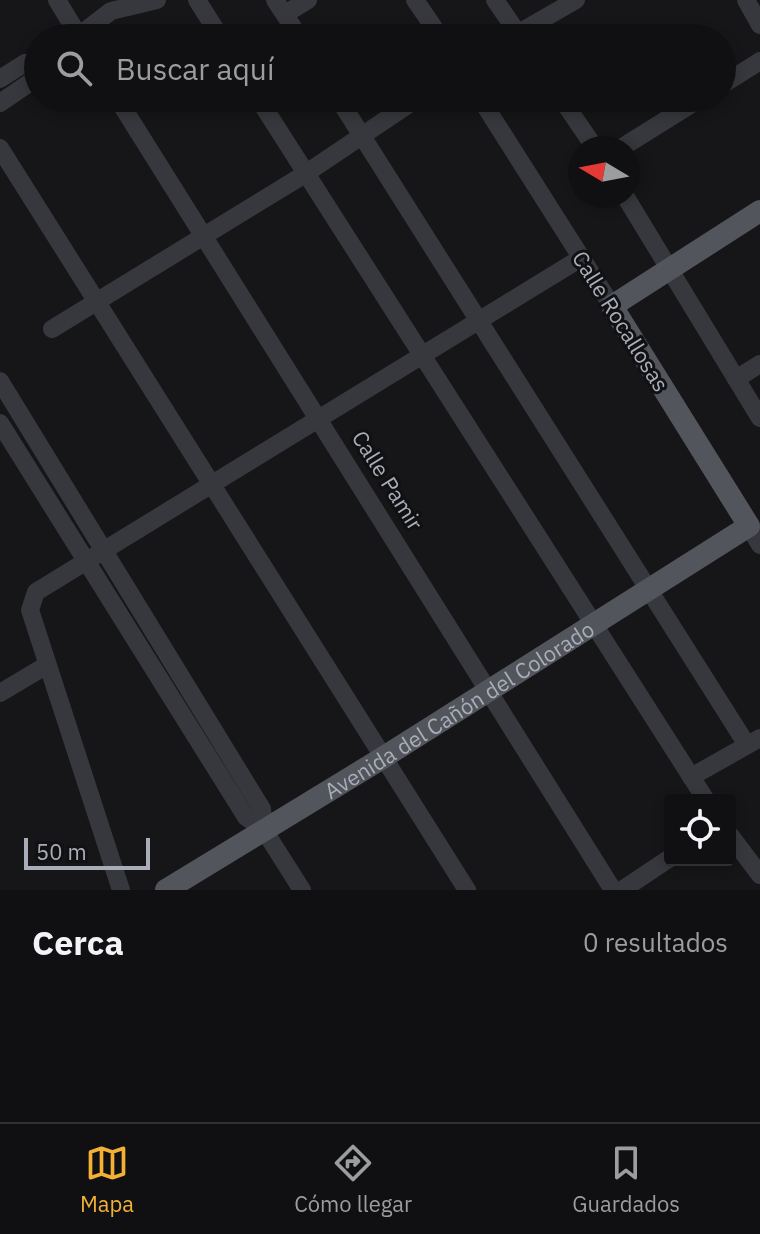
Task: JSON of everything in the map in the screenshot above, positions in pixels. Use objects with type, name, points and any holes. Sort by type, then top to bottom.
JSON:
[{"type":"main road","points":[[612,306],[760,211]]},
{"type":"main road","name":"Calle Rocallosas","points":[[612,306],[754,535]]},
{"type":"main road","name":"Avenida del Cañón del Colorado","points":[[166,890],[651,589],[754,535]]},
{"type":"street","points":[[57,0],[71,24]]},
{"type":"street","points":[[94,24],[111,11],[157,0]]},
{"type":"street","points":[[197,0],[212,24]]},
{"type":"street","points":[[291,24],[280,7],[308,0]]},
{"type":"street","points":[[415,0],[431,24]]},
{"type":"street","points":[[495,0],[509,24]]},
{"type":"street","points":[[537,24],[576,0]]},
{"type":"street","points":[[746,0],[760,25]]},
{"type":"street","points":[[736,76],[760,61]]},
{"type":"street","points":[[0,79],[24,64]]},
{"type":"street","points":[[0,103],[24,87]]},
{"type":"street","name":"Calle Pamir","points":[[126,112],[321,418],[613,890]]},
{"type":"street","points":[[267,112],[702,794]]},
{"type":"street","points":[[347,112],[651,589],[754,742],[691,777]]},
{"type":"street","points":[[52,329],[305,174],[397,112]]},
{"type":"street","name":"Calle Rocallosas","points":[[489,112],[612,306]]},
{"type":"street","points":[[571,112],[587,136]]},
{"type":"street","points":[[640,136],[679,112]]},
{"type":"street","points":[[0,148],[211,488],[467,890]]},
{"type":"street","points":[[632,208],[760,418]]},
{"type":"street","points":[[121,890],[30,610],[36,592],[211,488],[581,258]]},
{"type":"street","points":[[736,379],[760,364]]},
{"type":"street","points":[[0,381],[262,809],[264,830]]},
{"type":"street","points":[[0,423],[246,817],[264,830],[302,890]]},
{"type":"street","points":[[0,693],[47,665]]},
{"type":"street","points":[[736,843],[760,875]]},
{"type":"street","points":[[622,890],[664,862]]}]
